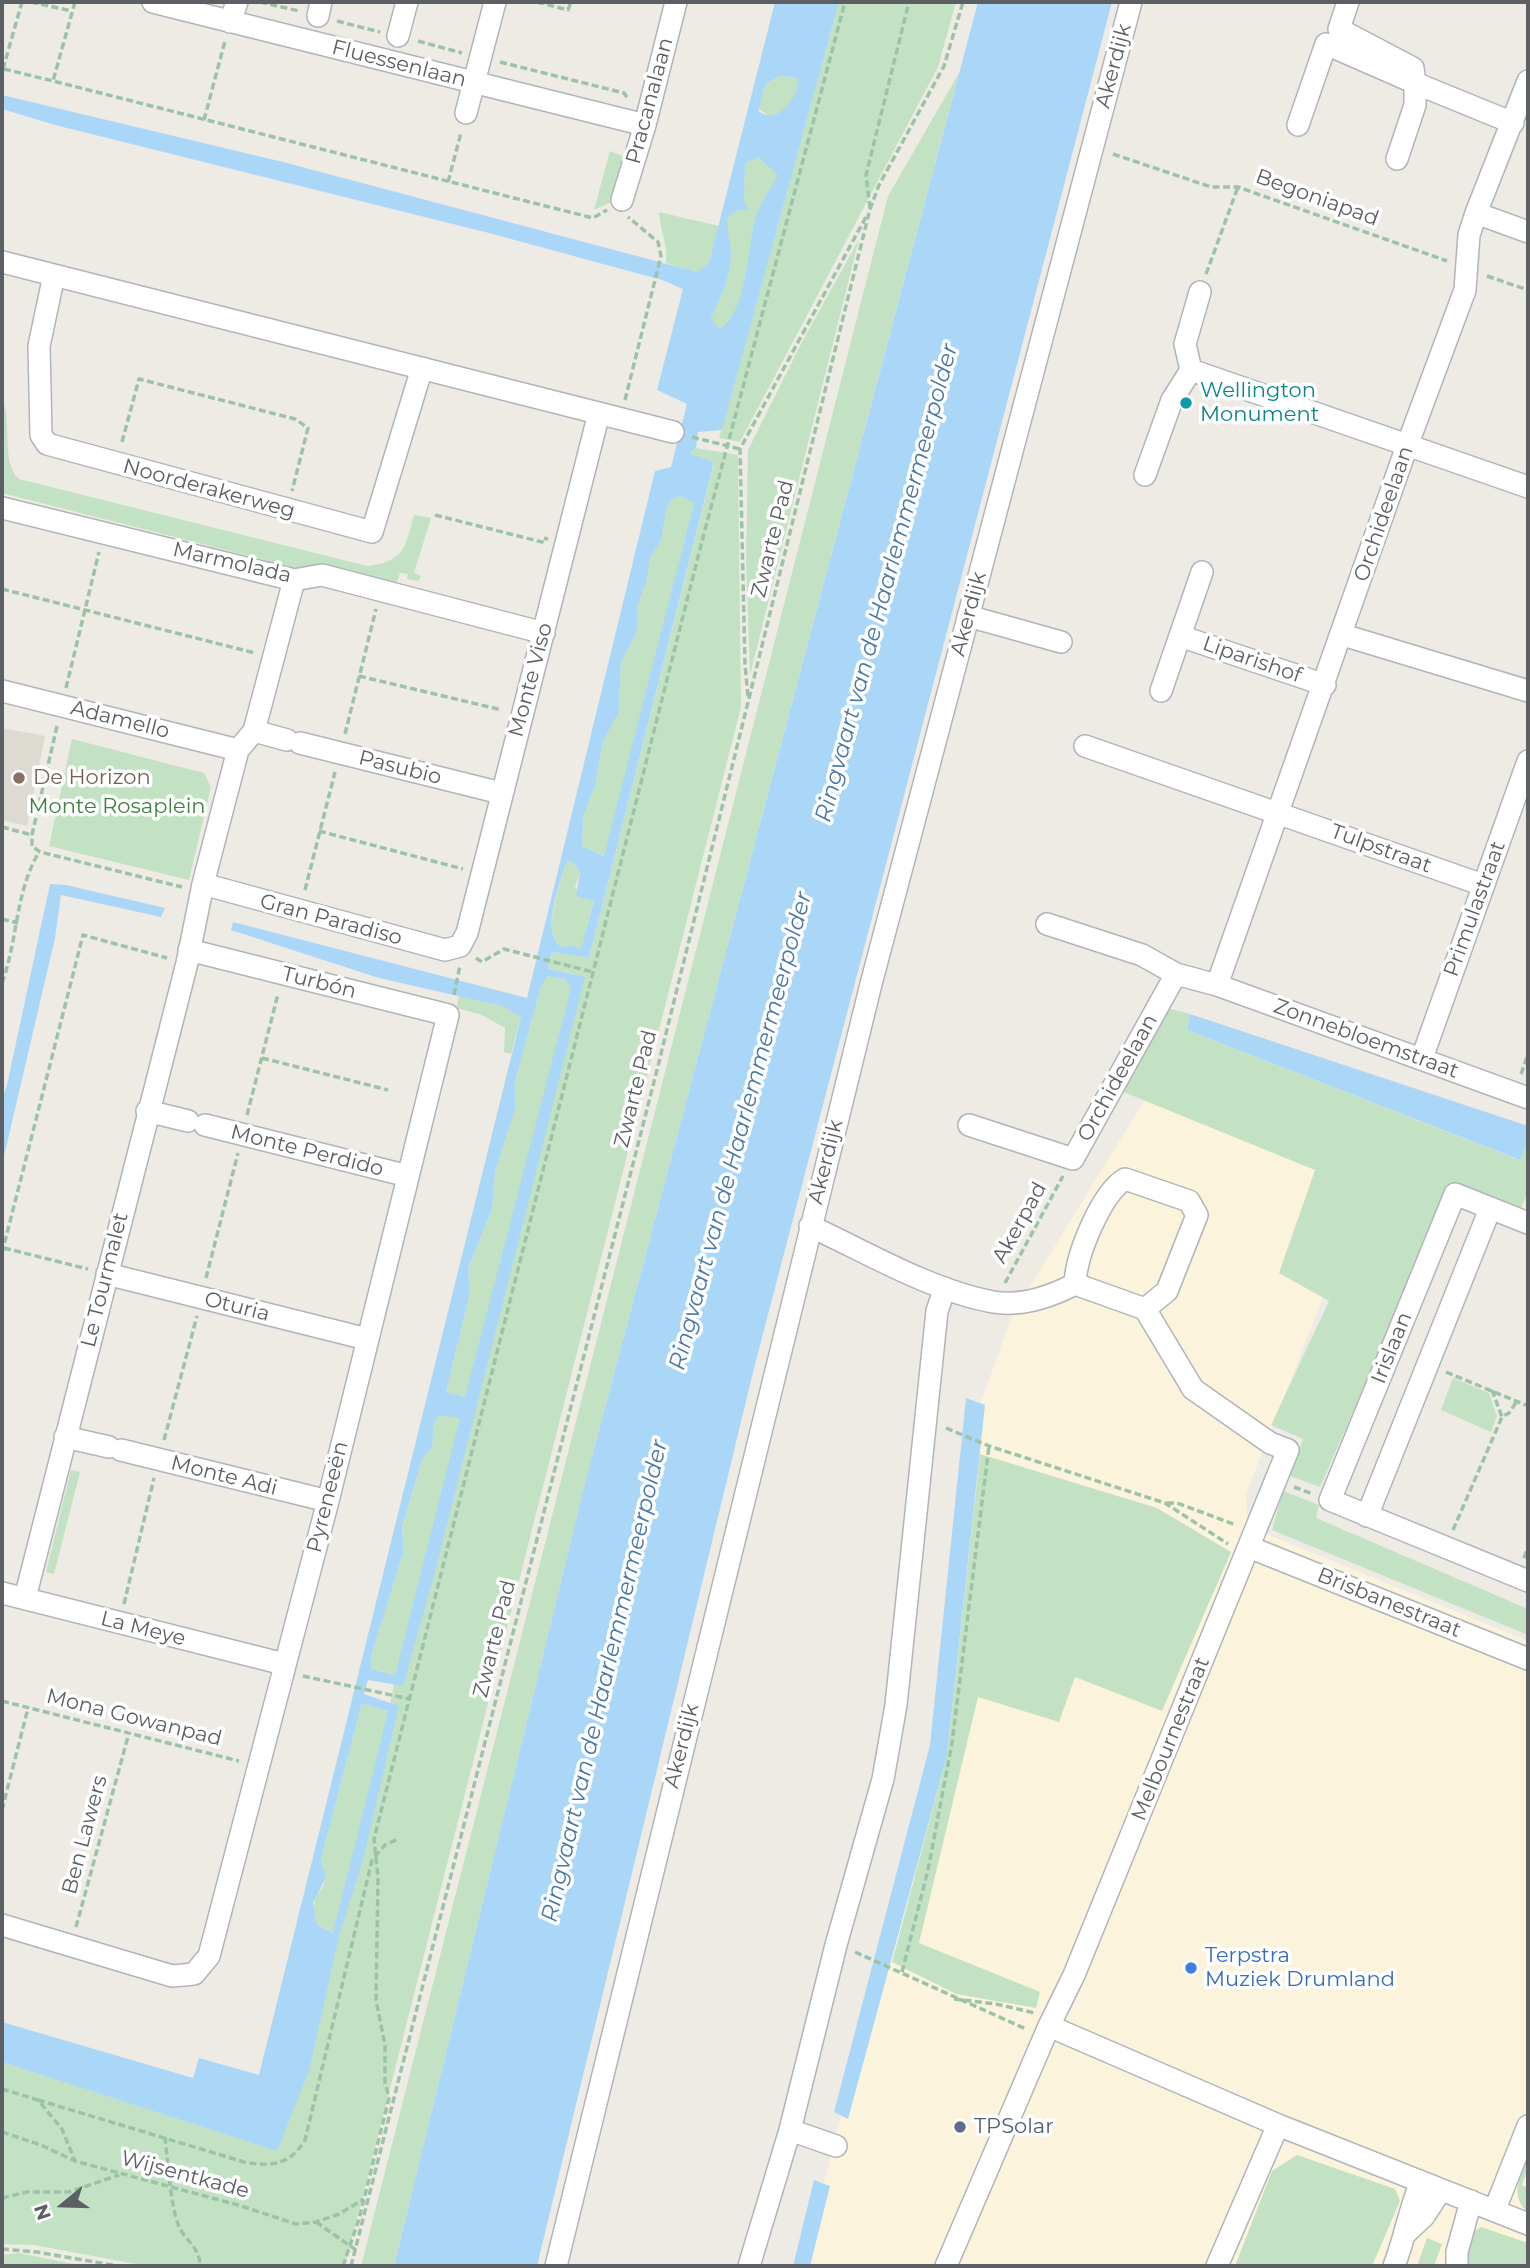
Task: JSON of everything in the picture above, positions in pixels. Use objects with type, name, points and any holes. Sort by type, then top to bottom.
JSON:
[{"type":"street","name":"Fluessenlaan","points":[[153,2],[234,12],[474,83],[645,125]]},
{"type":"street","points":[[398,36],[407,2]]},
{"type":"street","points":[[466,113],[495,2]]},
{"type":"street","name":"Pracanalaan","points":[[622,201],[645,125],[676,2]]},
{"type":"street","name":"Akerdijk","points":[[556,2266],[810,1226],[1131,2]]},
{"type":"street","points":[[1348,2],[1339,29],[1413,68],[1415,105],[1397,159]]},
{"type":"street","points":[[1298,125],[1326,44],[1513,123]]},
{"type":"street","name":"Orchideelaan","points":[[1217,985],[1343,635],[1407,446],[1465,290],[1469,235],[1528,81]]},
{"type":"street","points":[[1476,213],[1528,232]]},
{"type":"street","points":[[2,262],[673,432]]},
{"type":"street","name":"Noorderakerweg","points":[[54,275],[39,345],[41,435],[47,444],[372,532],[422,368]]},
{"type":"street","points":[[1145,475],[1172,400],[1191,370],[1185,344],[1200,292]]},
{"type":"street","points":[[1191,370],[1528,487]]},
{"type":"street","name":"Monte Viso","points":[[461,954],[598,413]]},
{"type":"street","name":"Marmolada","points":[[2,508],[294,580],[322,575],[544,633]]},
{"type":"street","name":"Liparishof","points":[[1161,691],[1202,572]]},
{"type":"street","name":"Le Tourmalet","points":[[25,1598],[238,750],[254,731],[294,580]]},
{"type":"street","points":[[968,616],[1061,642]]},
{"type":"street","points":[[1343,635],[1528,691]]},
{"type":"street","name":"Liparishof","points":[[1180,636],[1325,685]]},
{"type":"street","name":"Adamello","points":[[2,691],[238,750]]},
{"type":"street","name":"Pasubio","points":[[254,731],[501,793]]},
{"type":"street","points":[[1085,746],[1280,812]]},
{"type":"street","name":"Primulastraat","points":[[1422,1058],[1528,761]]},
{"type":"street","name":"Tulpstraat","points":[[1280,812],[1483,885]]},
{"type":"street","name":"Gran Paradiso","points":[[202,887],[461,954]]},
{"type":"street","points":[[1047,924],[1142,955],[1175,975],[1217,985]]},
{"type":"street","name":"Turbón","points":[[188,957],[450,1010]]},
{"type":"street","name":"Orchideelaan","points":[[969,1125],[1073,1159],[1175,975]]},
{"type":"street","name":"Zonnebloemstraat","points":[[1217,985],[1521,1095]]},
{"type":"street","name":"Pyreneeën","points":[[71,1945],[172,1976],[194,1974],[209,1956],[328,1501],[450,1010]]},
{"type":"street","name":"Monte Perdido","points":[[147,1111],[408,1177]]},
{"type":"street","points":[[1125,1179],[1189,1201],[1196,1215],[1167,1291],[1145,1309],[1075,1284],[1076,1263],[1112,1187],[1125,1179]]},
{"type":"street","name":"Irislaan","points":[[1330,1500],[1455,1194],[1528,1223]]},
{"type":"street","name":"Irislaan","points":[[1367,1516],[1490,1209]]},
{"type":"street","name":"Akerdijk","points":[[810,1226],[945,1288],[994,1302],[1019,1302],[1051,1297],[1075,1284]]},
{"type":"street","name":"Oturia","points":[[107,1274],[367,1339]]},
{"type":"street","points":[[749,2266],[790,2130],[836,1945],[883,1779],[895,1705],[936,1324],[945,1288]]},
{"type":"street","name":"Melbournestraat","points":[[946,2266],[1049,2026],[1074,1975],[1287,1450],[1270,1443],[1193,1389],[1145,1309]]},
{"type":"street","name":"Monte Adi","points":[[65,1437],[328,1501]]},
{"type":"street","points":[[1330,1500],[1528,1581]]},
{"type":"street","name":"Brisbanestraat","points":[[1249,1547],[1528,1658]]},
{"type":"street","name":"La Meye","points":[[2,1592],[283,1668]]},
{"type":"street","points":[[2,1925],[71,1945]]},
{"type":"street","points":[[1049,2026],[1278,2125],[1528,2224]]},
{"type":"street","points":[[1217,2266],[1278,2125]]},
{"type":"street","points":[[1495,2209],[1528,2126]]},
{"type":"street","points":[[790,2130],[835,2146]]},
{"type":"street","points":[[1394,2266],[1407,2232],[1424,2216],[1431,2186]]},
{"type":"street","points":[[1452,2261],[1471,2201]]},
{"type":"path","points":[[22,2],[3,69],[593,218],[622,201]]},
{"type":"path","points":[[31,2],[72,11]]},
{"type":"path","points":[[53,81],[75,2]]},
{"type":"path","points":[[537,2],[568,10],[571,2]]},
{"type":"path","points":[[343,2266],[364,2200],[389,2098],[385,2082],[385,2045],[376,2000],[374,1839],[727,446],[845,2]]},
{"type":"path","points":[[749,698],[745,665],[740,449],[870,209],[866,175],[909,2]]},
{"type":"path","name":"Zwarte Pad","points":[[351,2266],[749,698],[870,209],[879,185],[944,66],[963,2]]},
{"type":"path","points":[[204,120],[234,12]]},
{"type":"path","points":[[448,182],[466,113]]},
{"type":"path","name":"Begoniapad","points":[[1092,149],[1211,187],[1238,187],[1528,290]]},
{"type":"path","points":[[1200,292],[1238,187]]},
{"type":"path","points":[[620,418],[661,256],[658,242],[622,211],[622,201]]},
{"type":"path","points":[[117,464],[139,379],[296,419],[308,428],[288,510]]},
{"type":"path","points":[[705,440],[740,449]]},
{"type":"path","points":[[435,515],[542,542],[543,538],[566,544]]},
{"type":"path","points":[[103,533],[32,835],[32,846],[40,852],[202,887]]},
{"type":"path","points":[[2,589],[274,658]]},
{"type":"path","points":[[299,912],[380,590]]},
{"type":"path","points":[[359,676],[500,712],[503,708],[521,717]]},
{"type":"path","points":[[2,827],[32,835]]},
{"type":"path","points":[[319,831],[481,873]]},
{"type":"path","points":[[2,983],[18,923],[23,886],[40,852]]},
{"type":"path","points":[[2,919],[18,923]]},
{"type":"path","points":[[107,1274],[2,1250],[83,936],[188,957]]},
{"type":"path","points":[[450,1010],[461,954],[482,962],[504,949],[593,972]]},
{"type":"path","points":[[262,1058],[388,1090]]},
{"type":"path","name":"Akerpad","points":[[994,1302],[1073,1159]]},
{"type":"path","points":[[1428,1365],[1528,1406]]},
{"type":"path","points":[[1492,1390],[1502,1417]]},
{"type":"path","points":[[1445,1548],[1502,1417],[1510,1413],[1517,1401]]},
{"type":"path","points":[[937,1424],[989,1446],[1165,1503],[1227,1544],[1249,1547]]},
{"type":"path","points":[[902,1972],[928,1870],[952,1743],[989,1446]]},
{"type":"path","points":[[1275,1480],[1330,1500]]},
{"type":"path","points":[[1165,1503],[1177,1503],[1236,1525],[1249,1547]]},
{"type":"path","points":[[283,1668],[403,1700],[410,1699]]},
{"type":"path","points":[[403,1700],[408,1709]]},
{"type":"path","name":"Mona Gowanpad","points":[[2,1701],[258,1766]]},
{"type":"path","points":[[2,1810],[28,1708]]},
{"type":"path","name":"Ben Lawers","points":[[71,1945],[129,1733]]},
{"type":"path","points":[[2,2089],[258,2165],[278,2165],[299,2151],[305,2140],[317,2082],[325,2063],[361,1898],[376,1854],[385,1844],[398,1839]]},
{"type":"path","points":[[852,1951],[902,1972],[954,1999],[1036,2034],[1049,2026],[1040,2015],[996,2004],[954,1999]]},
{"type":"path","points":[[38,2100],[62,2129],[75,2161]]},
{"type":"path","name":"Wijsentkade","points":[[2,2132],[41,2145],[75,2161],[120,2175],[239,2205],[296,2224],[316,2222]]},
{"type":"path","points":[[164,2137],[178,2225],[201,2259],[200,2266]]},
{"type":"path","points":[[2,2198],[27,2192],[69,2192],[120,2175]]},
{"type":"path","points":[[316,2222],[339,2214],[369,2197]]},
{"type":"path","points":[[316,2222],[356,2250]]},
{"type":"path","points":[[2,2249],[37,2252],[118,2266]]},
{"type":"shaded area","name":"De Horizon","points":[[2,728],[45,736],[27,826],[2,820]]},
{"type":"shaded area","points":[[1160,1075],[1376,1162],[1246,1494],[1247,1526],[1528,1641],[1528,2266],[802,2266],[937,1749],[977,1413],[1012,1316]]},
{"type":"green space","points":[[839,2],[956,2],[938,67],[740,442],[719,438]]},
{"type":"green space","points":[[959,73],[585,1483],[394,2266],[361,2266],[888,196]]},
{"type":"green space","points":[[780,76],[807,79],[731,346],[708,339],[728,217],[744,188],[745,162],[767,115],[754,105],[757,94],[762,86]]},
{"type":"green space","points":[[610,151],[627,158],[615,200],[594,210]]},
{"type":"green space","points":[[659,212],[719,226],[709,263],[697,273],[666,263]]},
{"type":"green space","points":[[859,239],[750,675],[746,562],[748,450],[802,342]]},
{"type":"green space","points":[[2,398],[7,418],[10,462],[19,479],[367,566],[396,557],[405,544],[414,515],[431,518],[414,573],[421,576],[419,581],[407,579],[408,574],[400,573],[396,585],[265,566],[265,560],[2,493]]},
{"type":"green space","points":[[696,448],[738,455],[741,707],[345,2266],[147,2266],[34,2245],[2,2244],[2,2062],[276,2150],[334,1933],[317,1925],[313,1913],[315,1896],[324,1883],[325,1874],[321,1859],[362,1703],[389,1710],[396,1675],[371,1669],[371,1657],[404,1550],[402,1528],[422,1460],[432,1447],[434,1424],[439,1415],[465,1397],[446,1392],[470,1293],[468,1269],[492,1209],[495,1172],[515,1109],[515,1082],[541,987],[547,976],[566,979],[571,987],[574,974],[547,968],[552,952],[589,958],[714,463],[689,455]]},
{"type":"green space","points":[[681,496],[695,502],[605,856],[582,846],[583,817],[595,786],[603,742],[619,712],[621,662],[638,630],[637,607],[647,580],[650,558],[661,541],[667,507],[673,499]]},
{"type":"green space","name":"Monte Rosaplein","points":[[72,739],[204,773],[211,787],[189,880],[49,846]]},
{"type":"green space","points":[[573,862],[580,872],[575,888],[594,900],[581,950],[570,945],[561,947],[552,930],[554,907],[566,863]]},
{"type":"green space","points":[[459,996],[502,1006],[521,1016],[511,1054],[504,1052],[505,1028],[482,1015],[456,1008]]},
{"type":"green space","points":[[1167,1008],[1190,1014],[1187,1030],[1519,1160],[1528,1140],[1528,1192],[1520,1210],[1453,1185],[1320,1487],[1290,1476],[1303,1439],[1271,1425],[1329,1301],[1279,1273],[1315,1170],[1121,1091]]},
{"type":"green space","points":[[1453,1378],[1489,1393],[1497,1416],[1491,1432],[1441,1410]]},
{"type":"green space","points":[[980,1454],[1157,1508],[1231,1552],[1162,1711],[1075,1677],[1059,1722],[978,1697],[919,1943],[1040,1992],[1036,2008],[956,1994],[892,1962],[947,1755]]},
{"type":"green space","points":[[71,1470],[80,1472],[54,1574],[46,1572]]},
{"type":"green space","points":[[1283,1491],[1319,1505],[1316,1518],[1528,1609],[1528,1635],[1272,1530]]},
{"type":"green space","points":[[1297,2155],[1395,2189],[1400,2201],[1372,2266],[1235,2266],[1272,2171]]},
{"type":"green space","points":[[1525,2163],[1528,2168],[1522,2185],[1528,2188],[1528,2213],[1518,2195],[1520,2176]]},
{"type":"green space","points":[[1481,2227],[1528,2243],[1528,2266],[1459,2266],[1471,2233]]},
{"type":"green space","points":[[1427,2238],[1442,2244],[1434,2266],[1417,2266]]},
{"type":"green space","points":[[19,2253],[83,2266],[2,2266],[2,2255]]},
{"type":"water","points":[[775,2],[839,2],[722,430],[698,432],[696,448],[690,454],[714,462],[589,958],[552,952],[547,968],[585,977],[435,1572],[403,1686],[368,1680],[364,1694],[399,1706],[363,1860],[339,1936],[309,2071],[277,2151],[2,2062],[2,2022],[193,2078],[199,2058],[259,2075],[521,1017],[502,1006],[379,978],[231,930],[233,922],[527,998],[655,471],[671,467],[687,404],[657,390],[683,289],[662,280],[489,233],[55,125],[2,109],[2,95],[283,162],[697,272],[709,263]],"holes":[[[780,76],[798,78],[794,95],[783,110],[776,114],[768,115],[754,105],[762,86]],[[758,157],[778,175],[755,218],[741,295],[728,321],[719,329],[711,318],[729,271],[731,250],[728,217],[737,210],[749,209],[744,202],[745,163]],[[681,496],[694,503],[604,856],[582,846],[583,817],[595,786],[603,742],[619,712],[621,662],[638,630],[637,607],[647,580],[650,558],[661,541],[667,507],[673,499]],[[573,862],[580,872],[576,896],[594,901],[581,949],[570,945],[561,947],[555,939],[552,930],[553,907],[566,863]],[[547,976],[565,979],[571,988],[465,1397],[446,1392],[470,1293],[468,1269],[492,1209],[495,1172],[515,1109],[515,1082],[541,987]],[[439,1415],[460,1418],[395,1675],[371,1669],[371,1657],[404,1550],[402,1527],[422,1460],[432,1447],[434,1424]],[[362,1703],[388,1711],[333,1933],[317,1925],[313,1903],[326,1877],[321,1859]]]},
{"type":"water","name":"Ringvaart van de Haarlemmermeerpolder","points":[[978,2],[1112,2],[754,1368],[537,2266],[394,2266],[585,1483]]},
{"type":"water","points":[[50,884],[66,885],[165,908],[161,917],[61,895],[55,938],[2,1165],[2,1099]]},
{"type":"water","points":[[1190,1014],[1528,1126],[1528,1140],[1520,1160],[1187,1030]]},
{"type":"water","points":[[966,1398],[985,1405],[947,1755],[848,2119],[834,2112],[930,1745]]},
{"type":"water","points":[[814,2180],[830,2186],[810,2266],[793,2266]]},
{"type":"waterway","points":[[754,115],[764,78]]},
{"type":"place","name":"Wellington Monument","points":[[1186,403]]},
{"type":"place","name":"De Horizon","points":[[19,778]]},
{"type":"place","name":"Terpstra Muziek Drumland","points":[[1191,1968]]},
{"type":"place","name":"TPSolar","points":[[960,2127]]}]
